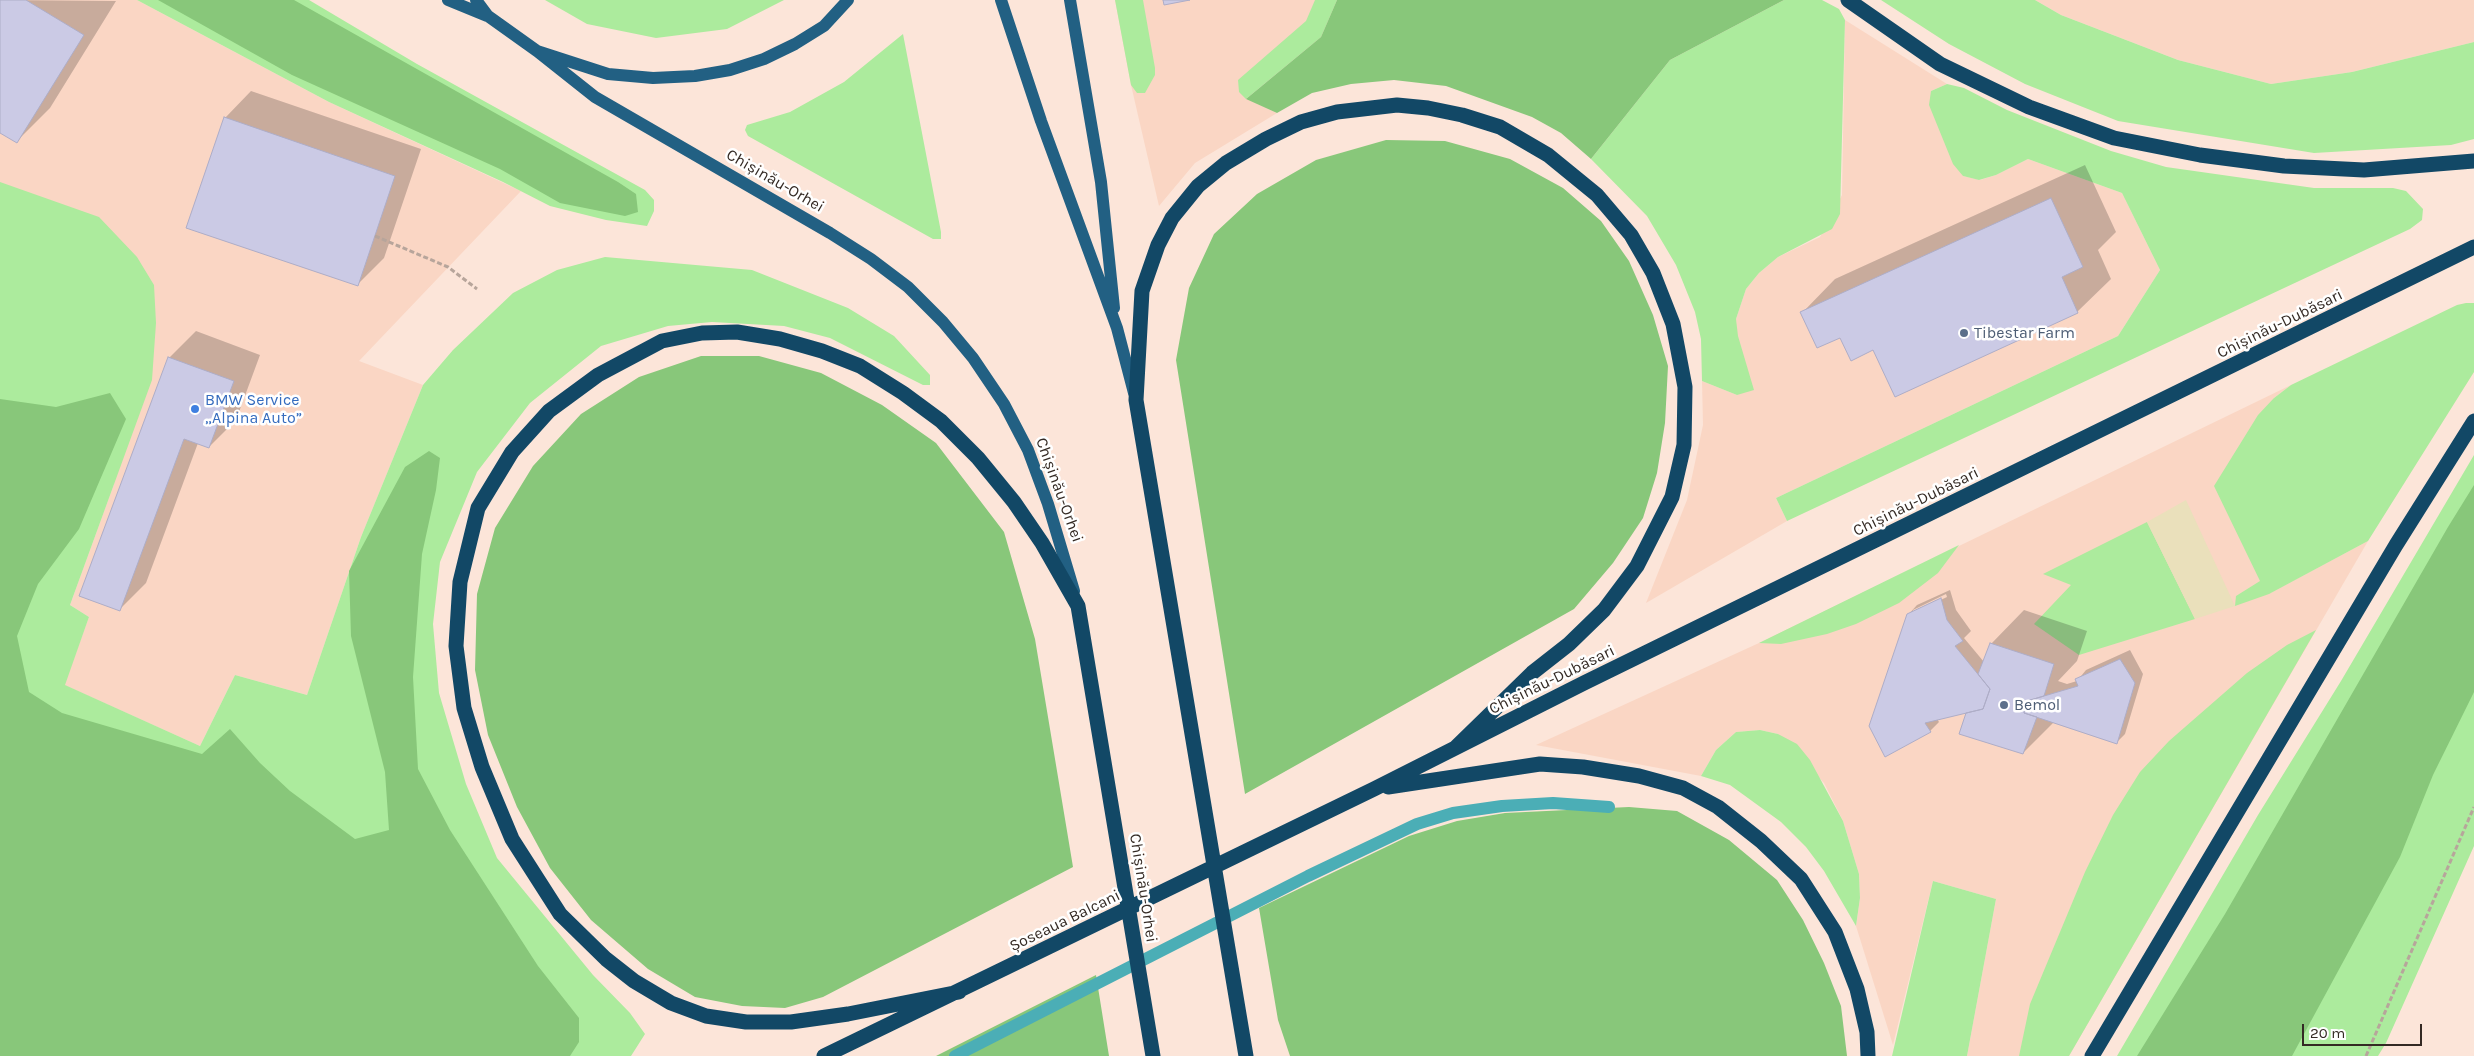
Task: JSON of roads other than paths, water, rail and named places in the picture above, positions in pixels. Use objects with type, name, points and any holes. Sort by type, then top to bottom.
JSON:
[{"type":"highway","points":[[1848,0],[1940,64],[2029,107],[2114,138],[2200,155],[2292,166],[2364,170],[2474,161]]},
{"type":"highway","points":[[1246,1056],[1136,400],[1142,291],[1158,245],[1172,218],[1198,186],[1226,163],[1266,139],[1301,122],[1338,112],[1397,105],[1428,108],[1462,115],[1500,127],[1548,155],[1597,195],[1630,234],[1652,273],[1673,324],[1685,387],[1684,445],[1672,497],[1637,566],[1604,610],[1569,644],[1532,673],[1455,748]]},
{"type":"highway","name":"Chișinău-Dubăsari","points":[[1374,789],[2474,247]]},
{"type":"highway","points":[[959,992],[848,1014],[792,1022],[746,1022],[706,1016],[671,1003],[634,981],[606,959],[560,914],[512,839],[482,767],[464,708],[456,646],[460,582],[478,508],[512,452],[543,418],[598,374],[662,341],[702,333],[737,332],[780,339],[822,351],[860,366],[904,393],[941,421],[978,458],[1014,502],[1042,543],[1078,606]]},
{"type":"highway","points":[[2092,1056],[2396,545],[2474,421]]},
{"type":"highway","name":"Chișinău-Orhei","points":[[1078,606],[1153,1056]]},
{"type":"highway","points":[[1374,789],[1540,764],[1583,767],[1639,776],[1683,788],[1718,807],[1761,841],[1801,879],[1835,932],[1857,989],[1866,1032],[1868,1056]]},
{"type":"highway","name":"Șoseaua Balcani","points":[[824,1056],[1374,789]]},
{"type":"main road","points":[[448,0],[488,16],[537,51],[608,74],[653,78],[695,76],[730,70],[764,59],[795,44],[824,26],[848,0]]},
{"type":"main road","points":[[476,0],[488,16]]},
{"type":"main road","points":[[1001,0],[1041,121],[1117,328],[1136,400]]},
{"type":"main road","points":[[1070,0],[1101,182],[1117,328]]},
{"type":"main road","name":"Chișinău-Orhei","points":[[537,51],[595,97],[830,232],[871,259],[908,288],[943,322],[972,358],[1004,404],[1028,450],[1048,504],[1078,606]]},
{"type":"waterway","points":[[955,1056],[1308,876],[1417,824],[1453,813],[1502,806],[1553,803],[1609,807]]},
{"type":"place","name":"Tibestar Farm","points":[[1964,333]]},
{"type":"place","name":"BMW Service „Alpina Auto”","points":[[195,409]]},
{"type":"place","name":"Bemol","points":[[2004,705]]}]
